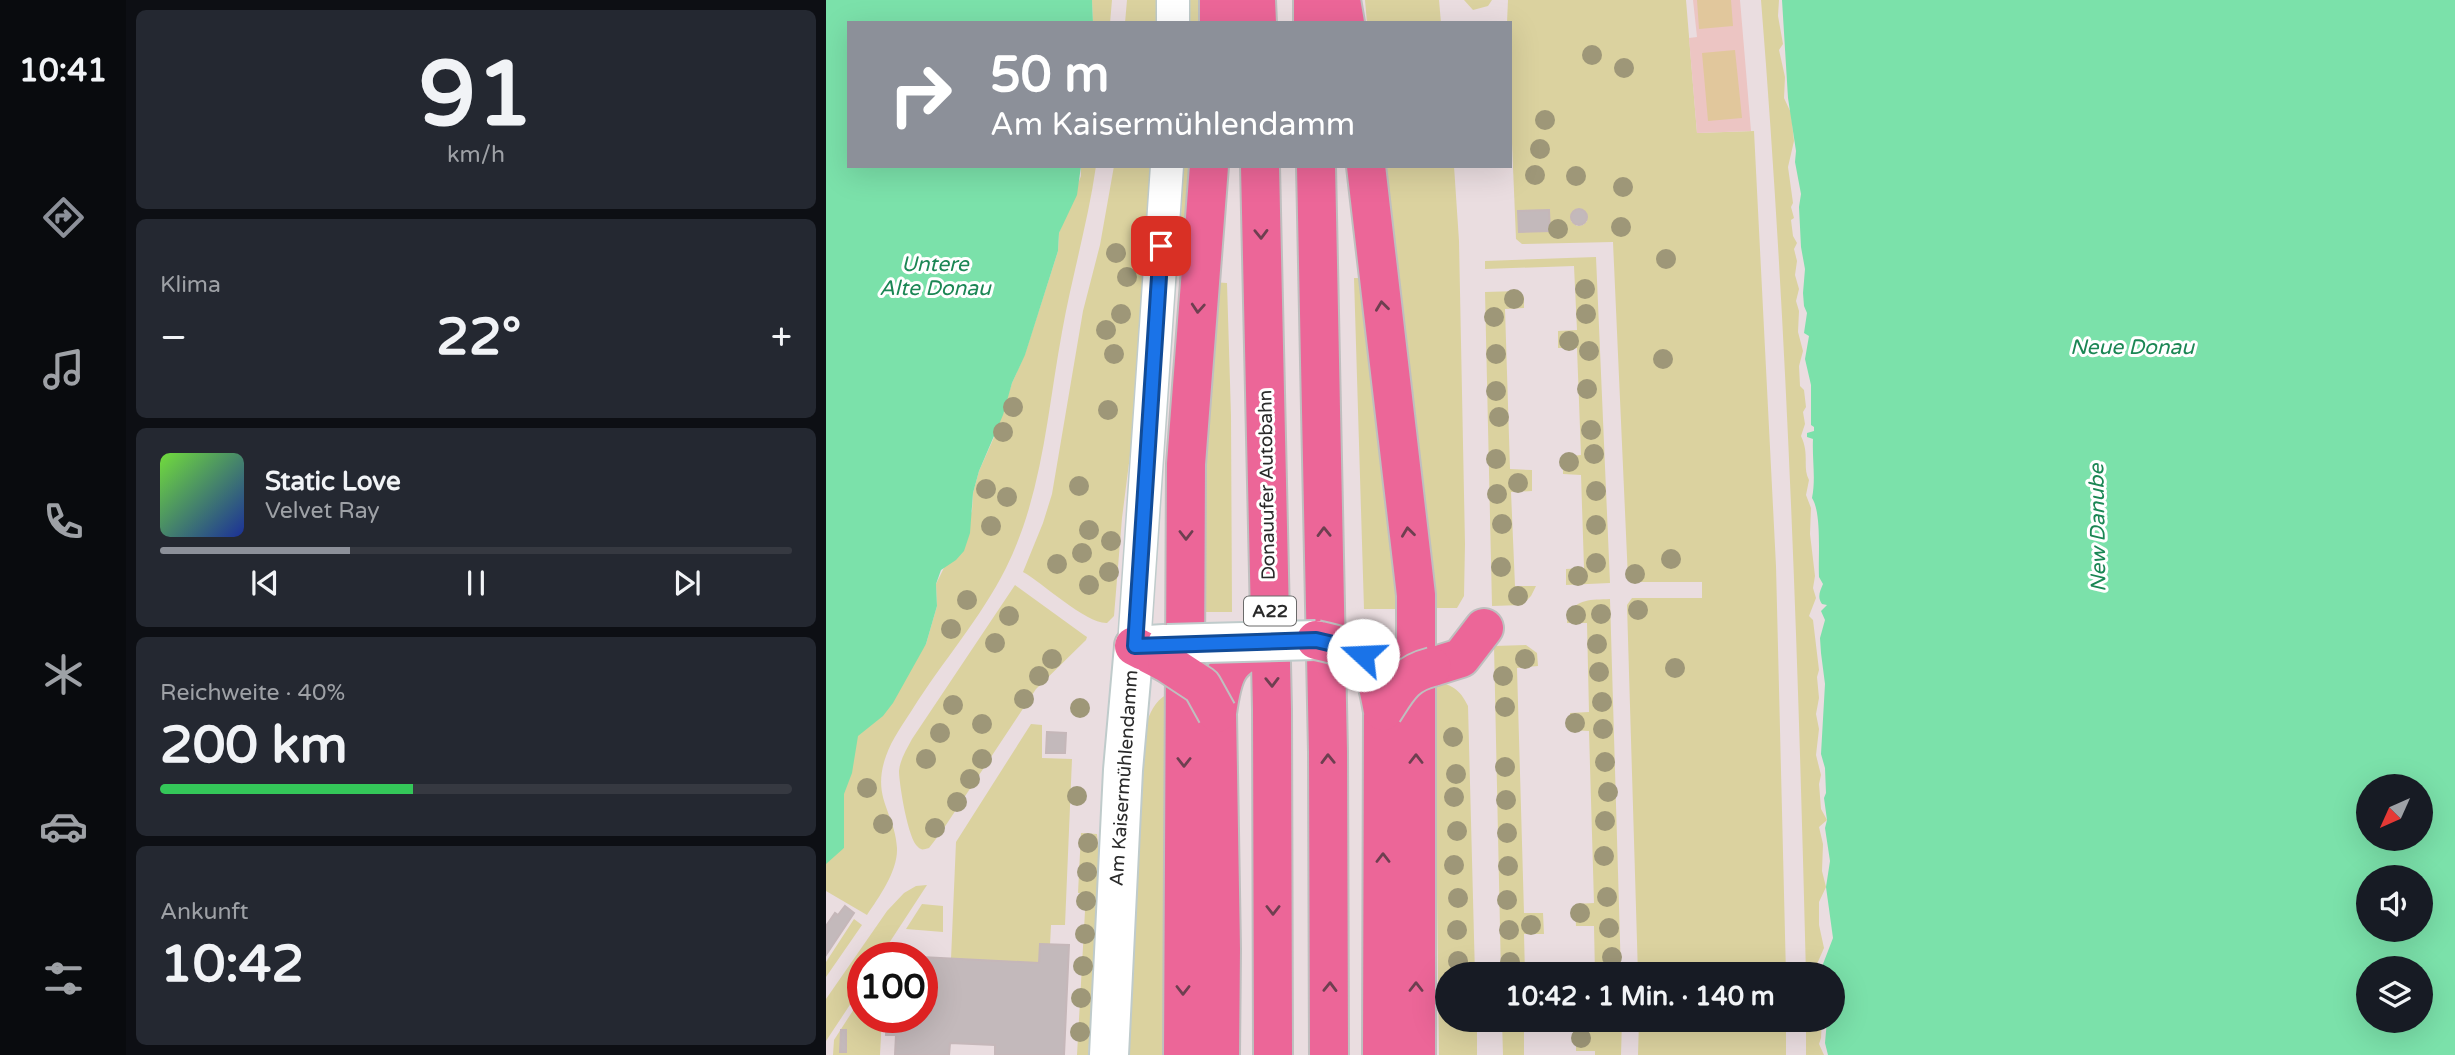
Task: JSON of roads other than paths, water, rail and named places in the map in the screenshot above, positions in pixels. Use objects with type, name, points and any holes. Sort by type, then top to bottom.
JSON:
[{"type":"highway","points":[[1219,0],[1219,21]]},
{"type":"highway","points":[[1256,0],[1257,21]]},
{"type":"highway","points":[[1312,0],[1313,21]]},
{"type":"highway","points":[[1341,0],[1345,21]]},
{"type":"highway","points":[[1183,1055],[1186,464],[1209,168]]},
{"type":"highway","name":"Donauufer Autobahn","points":[[1260,168],[1272,709],[1273,1055]]},
{"type":"highway","name":"A22","points":[[1316,168],[1328,738],[1329,1055]]},
{"type":"highway","points":[[1366,168],[1416,595],[1416,1055]]},
{"type":"highway","points":[[1383,711],[1404,680],[1418,671],[1461,658],[1484,628]]},
{"type":"highway","points":[[1316,640],[1346,647],[1363,655],[1374,669],[1383,711],[1382,1055]]},
{"type":"highway","points":[[1220,1055],[1217,713],[1220,686],[1229,666],[1244,652],[1270,641]]},
{"type":"highway","points":[[1156,651],[1202,686],[1217,713]]},
{"type":"street","points":[[1173,0],[1173,21]]},
{"type":"street","name":"Am Kaisermühlendamm","points":[[1109,1055],[1123,770],[1156,651],[1167,168]]},
{"type":"street","points":[[1156,651],[1270,641],[1316,640]]},
{"type":"water","name":"Untere Alte Donau","points":[[826,0],[1092,0],[1093,21],[847,21],[847,168],[1081,168],[1077,195],[1059,233],[1058,251],[1025,355],[979,471],[973,493],[970,533],[964,551],[941,570],[936,584],[937,606],[926,644],[893,703],[883,716],[858,736],[852,773],[844,794],[844,848],[826,864]]},
{"type":"water","name":"Neue Donau","points":[[1782,0],[2455,0],[2455,1055],[1828,1055],[1826,1032],[1845,1032],[1845,962],[1824,962],[1833,938],[1826,887],[1830,861],[1825,828],[1825,768],[1821,754],[1825,684],[1820,638],[1825,620],[1821,611],[1827,605],[1822,604],[1819,596],[1823,584],[1819,577],[1819,536],[1812,498],[1813,439],[1807,437],[1807,433],[1814,431],[1814,427],[1811,425],[1811,385],[1805,359],[1809,336],[1804,333],[1807,313],[1803,293],[1805,269],[1801,247],[1801,194],[1795,162],[1796,151],[1788,98]]},
{"type":"water label","name":"New Danube","points":[[2098,528]]}]
